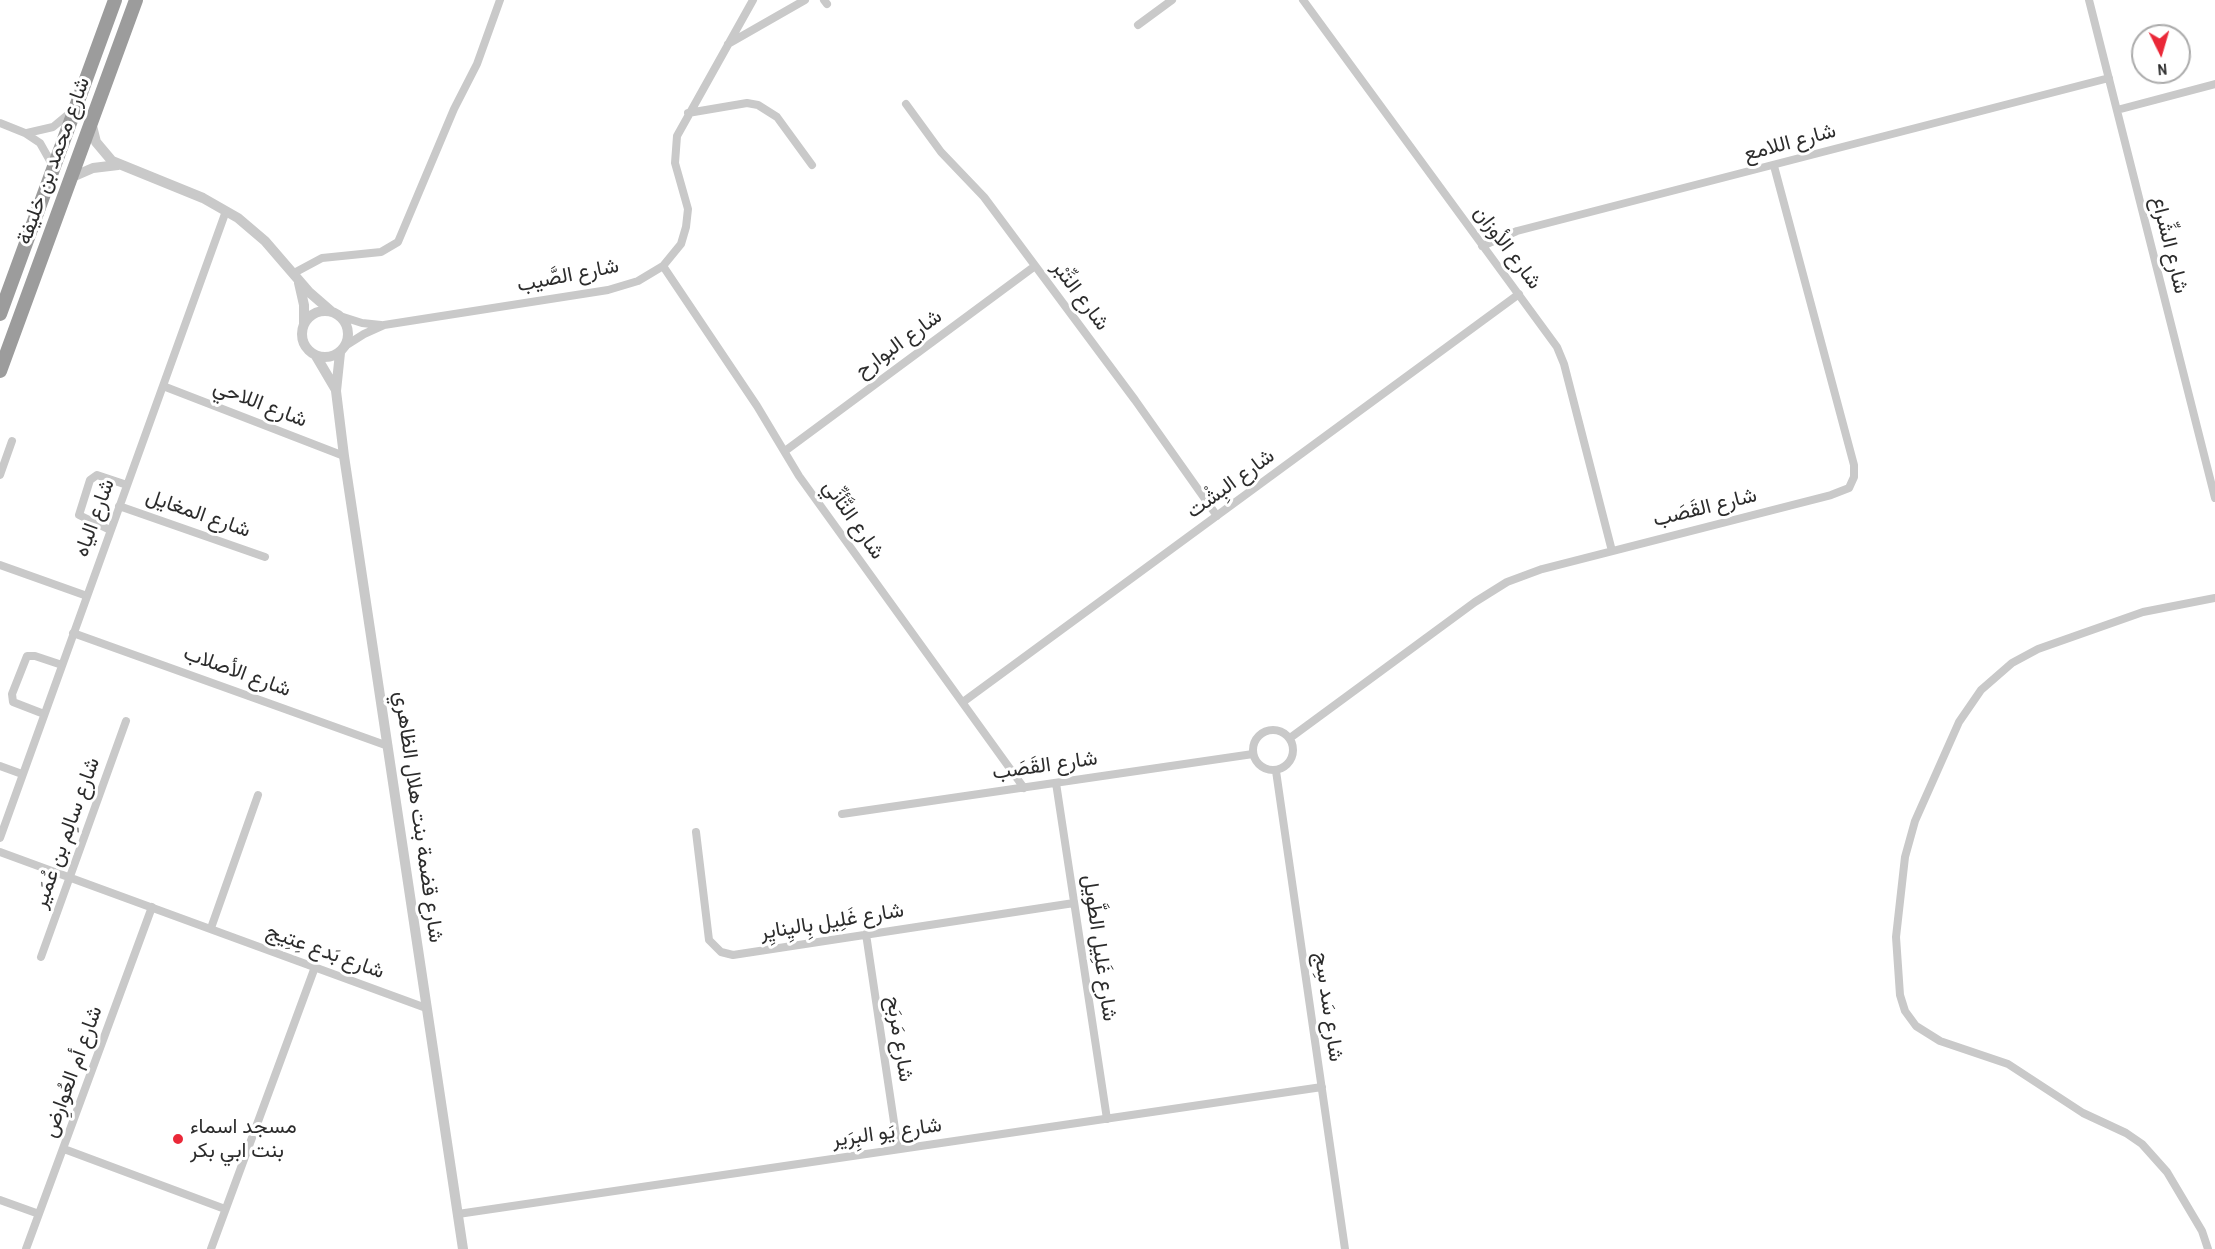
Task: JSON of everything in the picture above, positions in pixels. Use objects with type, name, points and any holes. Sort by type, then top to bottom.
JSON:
[{"type":"highway","name":"شارع محمد بن خليفة","points":[[0,314],[115,0]]},
{"type":"highway","name":"شارع محمد بن خليفة","points":[[0,371],[136,0]]},
{"type":"street","points":[[295,275],[322,258],[381,252],[398,242],[454,109],[480,56],[500,0]]},
{"type":"street","name":"شارع الصَّيب","points":[[336,314],[362,323],[384,325],[608,290],[638,281],[663,266],[681,244],[687,227],[688,209],[675,163],[677,136],[753,0]]},
{"type":"street","points":[[727,44],[806,0]]},
{"type":"street","points":[[1138,25],[1172,0]]},
{"type":"street","name":"شارع الأوزان","points":[[1303,0],[1482,246],[1548,332],[1564,364],[1612,551]]},
{"type":"street","name":"شارع الشِّراع","points":[[2089,0],[2215,498]]},
{"type":"street","name":"شارع اللامع","points":[[1482,246],[1517,231],[2109,78]]},
{"type":"street","points":[[2117,110],[2215,84]]},
{"type":"street","points":[[688,113],[747,103],[758,105],[777,117],[812,165]]},
{"type":"street","name":"شارع التِّبْر","points":[[906,104],[941,152],[984,197],[1217,516]]},
{"type":"street","points":[[25,133],[54,127],[75,107]]},
{"type":"street","points":[[91,118],[96,142],[105,155],[119,165],[203,198],[226,211],[265,241],[295,275],[316,299],[336,314],[349,334],[343,350],[324,358],[316,356],[303,343],[304,305],[295,275]]},
{"type":"street","points":[[0,123],[25,133],[46,150],[53,166]]},
{"type":"street","points":[[70,178],[93,168],[119,165]]},
{"type":"street","name":"شارع القَصَب","points":[[1290,738],[1491,592],[1542,569],[1837,493],[1852,483],[1854,465],[1774,166]]},
{"type":"street","name":"شارع الياه","points":[[0,838],[226,211]]},
{"type":"street","name":"شارع التَّأنِّي","points":[[663,266],[784,451],[871,577],[1024,788]]},
{"type":"street","name":"شارع البوارح","points":[[784,451],[1035,267]]},
{"type":"street","name":"شارع البِشْت","points":[[963,702],[1520,294]]},
{"type":"street","points":[[304,324],[315,313],[336,314]]},
{"type":"street","name":"شارع الصَّيب","points":[[343,350],[364,334],[384,325]]},
{"type":"street","name":"شارع قضمة بنت هلال الظاهري","points":[[343,350],[336,391],[344,456],[463,1249]]},
{"type":"street","name":"شارع قضمة بنت هلال الظاهري","points":[[316,356],[336,391]]},
{"type":"street","name":"شارع اللاحي","points":[[163,387],[344,456]]},
{"type":"street","points":[[0,475],[12,441]]},
{"type":"street","points":[[110,530],[79,515],[90,480],[97,475],[127,484]]},
{"type":"street","name":"شارع المغايل","points":[[119,506],[265,557]]},
{"type":"street","points":[[0,565],[87,596]]},
{"type":"street","points":[[2208,1249],[2202,1231],[2167,1172],[2142,1144],[2126,1133],[2083,1113],[2008,1064],[1940,1041],[1916,1026],[1905,1011],[1900,995],[1896,937],[1905,857],[1915,820],[1959,722],[1982,690],[2012,663],[2038,649],[2142,612],[2215,598]]},
{"type":"street","name":"شارع الأصلاب","points":[[73,633],[388,746]]},
{"type":"street","points":[[44,714],[13,702],[12,694],[27,656],[35,656],[62,665]]},
{"type":"street","name":"شارع سالِم بن عُمَير","points":[[41,957],[126,721]]},
{"type":"street","points":[[1268,730],[1280,731],[1290,738],[1293,745],[1292,758],[1283,769],[1276,771],[1264,768],[1253,754],[1254,742],[1268,730]]},
{"type":"street","name":"شارع القَصَب","points":[[842,814],[1253,754]]},
{"type":"street","points":[[0,766],[22,774]]},
{"type":"street","name":"شارع سَد سِج","points":[[1276,771],[1345,1249]]},
{"type":"street","name":"شارع غَلِيل الطَّويل","points":[[1056,783],[1107,1119]]},
{"type":"street","points":[[211,928],[258,795]]},
{"type":"street","name":"شارع غَلِيل بِاليِنايِر","points":[[696,832],[706,931],[713,947],[721,952],[743,955],[1074,903]]},
{"type":"street","name":"شارع بَدع عِتِيج","points":[[0,852],[426,1008]]},
{"type":"street","name":"شارع أم العُوارِض","points":[[26,1249],[152,908]]},
{"type":"street","name":"شارع مَربَح","points":[[866,934],[898,1149]]},
{"type":"street","points":[[211,1249],[315,967]]},
{"type":"street","name":"شارع يَو البِرَير","points":[[458,1214],[1322,1088]]},
{"type":"street","points":[[64,1149],[225,1209]]},
{"type":"street","points":[[0,1200],[39,1214]]},
{"type":"place","name":"مسجد اسماء بنت ابي بكر","points":[[178,1139]]}]
